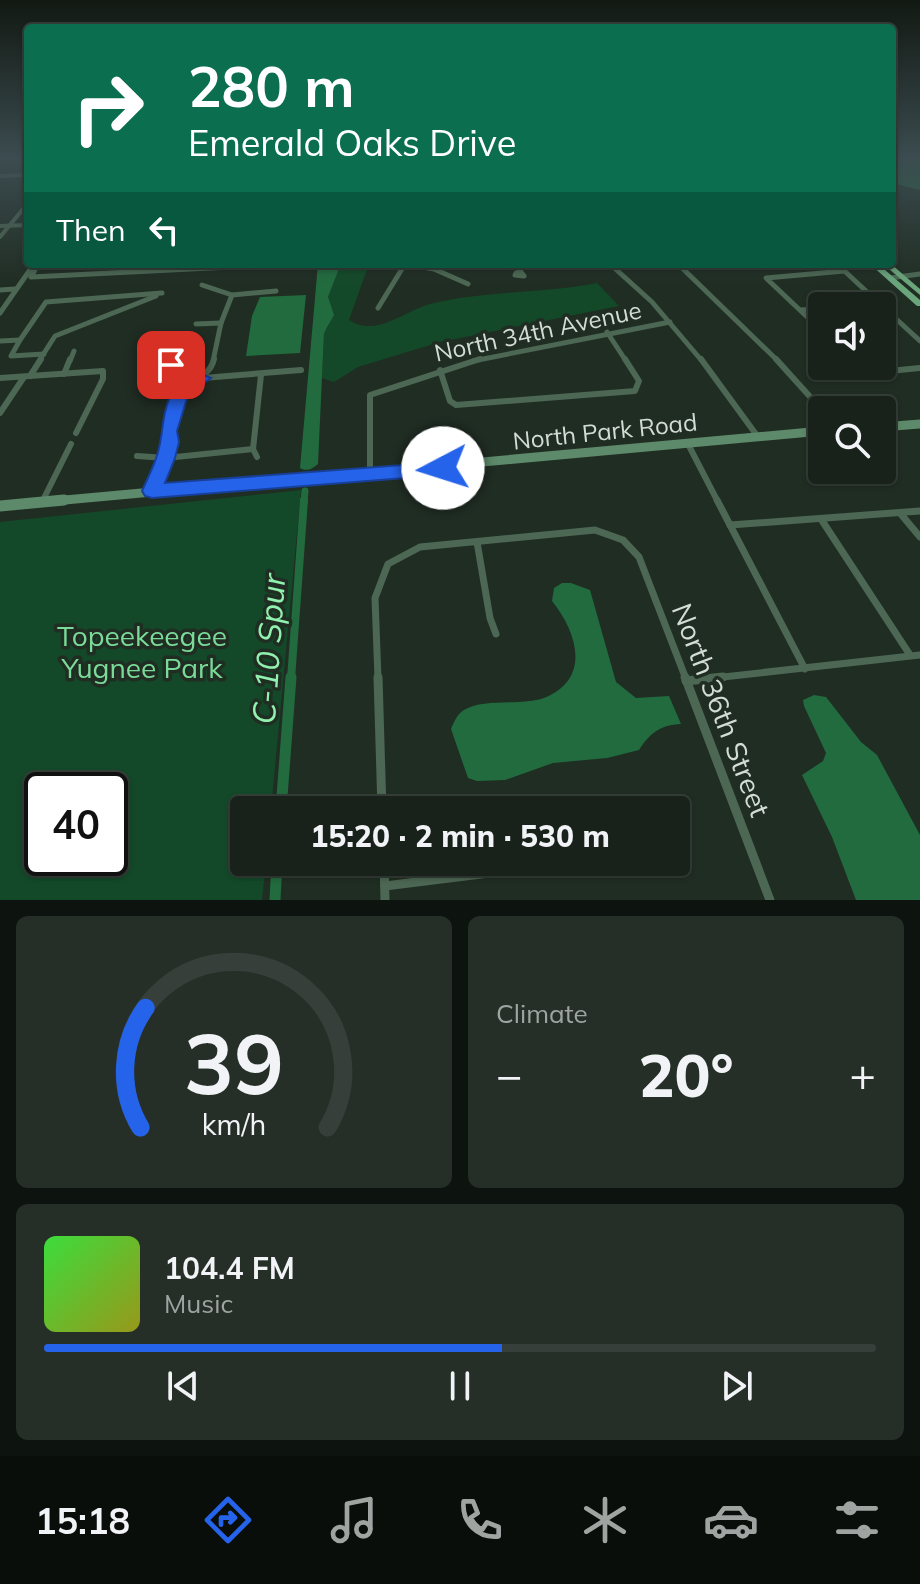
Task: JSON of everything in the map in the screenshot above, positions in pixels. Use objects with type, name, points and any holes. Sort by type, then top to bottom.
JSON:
[{"type":"main road","points":[[879,268],[920,304]]},
{"type":"main road","points":[[892,268],[920,293]]},
{"type":"street","points":[[0,237],[24,208]]},
{"type":"street","points":[[0,226],[24,225]]},
{"type":"street","points":[[0,313],[33,268]]},
{"type":"street","points":[[34,268],[31,277],[187,268]]},
{"type":"street","points":[[378,308],[401,268]]},
{"type":"street","points":[[438,268],[457,283],[468,284]]},
{"type":"street","points":[[519,272],[524,268]]},
{"type":"street","points":[[613,268],[670,322],[758,437]]},
{"type":"street","points":[[682,268],[754,335],[809,396]]},
{"type":"street","points":[[841,268],[866,292]]},
{"type":"street","points":[[808,318],[766,278],[844,271]]},
{"type":"street","points":[[890,278],[920,276]]},
{"type":"street","points":[[202,285],[232,295],[276,291]]},
{"type":"street","points":[[0,290],[15,289]]},
{"type":"street","points":[[0,413],[44,354],[55,336],[162,293],[46,302],[11,356],[44,354]]},
{"type":"street","points":[[152,491],[166,458],[170,442],[168,431],[179,394],[185,387],[203,378],[212,367],[221,323],[232,295]]},
{"type":"street","points":[[800,310],[808,310]]},
{"type":"street","points":[[896,319],[920,341]]},
{"type":"street","name":"North 34th Avenue","points":[[370,475],[370,395],[493,355],[670,322]]},
{"type":"street","points":[[196,324],[221,323]]},
{"type":"street","points":[[440,370],[450,401],[456,405],[635,391],[639,381],[607,332]]},
{"type":"street","points":[[0,341],[20,340]]},
{"type":"street","points":[[64,374],[74,351]]},
{"type":"street","points":[[896,369],[920,368]]},
{"type":"street","points":[[182,372],[203,378],[301,370]]},
{"type":"street","points":[[0,378],[103,371],[103,379],[76,433]]},
{"type":"street","points":[[257,457],[253,449],[261,375]]},
{"type":"street","points":[[896,426],[920,424]]},
{"type":"street","name":"North Park Road","points":[[3,507],[808,432]]},
{"type":"street","points":[[42,502],[71,444]]},
{"type":"street","points":[[688,444],[805,669]]},
{"type":"street","points":[[137,456],[166,458],[253,449]]},
{"type":"street","points":[[730,525],[920,511]]},
{"type":"street","points":[[900,513],[920,537]]},
{"type":"street","points":[[686,681],[915,655],[821,519]]},
{"type":"street","name":"North 36th Street","points":[[477,542],[595,530],[623,540],[639,557],[770,900]]},
{"type":"street","points":[[382,796],[375,598],[388,564],[420,547],[477,542],[490,618],[496,634]]},
{"type":"street","points":[[385,876],[385,900]]},
{"type":"street","points":[[385,886],[465,876]]},
{"type":"green space","points":[[368,268],[349,320],[359,325],[380,325],[420,307],[451,300],[597,283],[619,306],[440,342],[358,367],[334,382],[322,378],[324,332],[331,319],[328,297],[339,269]]},
{"type":"green space","name":"Topeekeegee Yugnee Park","points":[[301,490],[272,796],[230,796],[230,876],[265,876],[262,900],[0,900],[0,522]]},
{"type":"shaded area","points":[[318,268],[339,268],[328,297],[334,315],[324,333],[318,464],[312,469],[300,468]]},
{"type":"shaded area","points":[[306,295],[300,353],[246,356],[252,316],[260,297]]},
{"type":"shaded area","points":[[562,583],[590,590],[616,682],[636,698],[669,696],[681,724],[656,731],[639,750],[607,758],[553,763],[505,780],[477,781],[468,778],[451,729],[459,714],[481,704],[544,698],[559,690],[569,679],[574,667],[573,640],[552,601],[554,588]]},
{"type":"shaded area","points":[[814,695],[826,697],[861,742],[877,755],[920,835],[920,900],[856,900],[832,837],[802,775],[823,761],[826,753],[804,706],[803,700]]},
{"type":"waterway","name":"C-10 Spur","points":[[304,502],[305,491]]},
{"type":"waterway","name":"C-10 Spur","points":[[291,679],[304,500]]},
{"type":"waterway","name":"C-10 Spur","points":[[282,796],[291,677]]},
{"type":"waterway","name":"C-10 Spur","points":[[275,900],[276,876]]},
{"type":"route","points":[[171,365],[182,364],[185,368],[182,372],[203,378],[185,387],[179,394],[168,431],[170,442],[166,458],[152,491],[443,468]]}]
